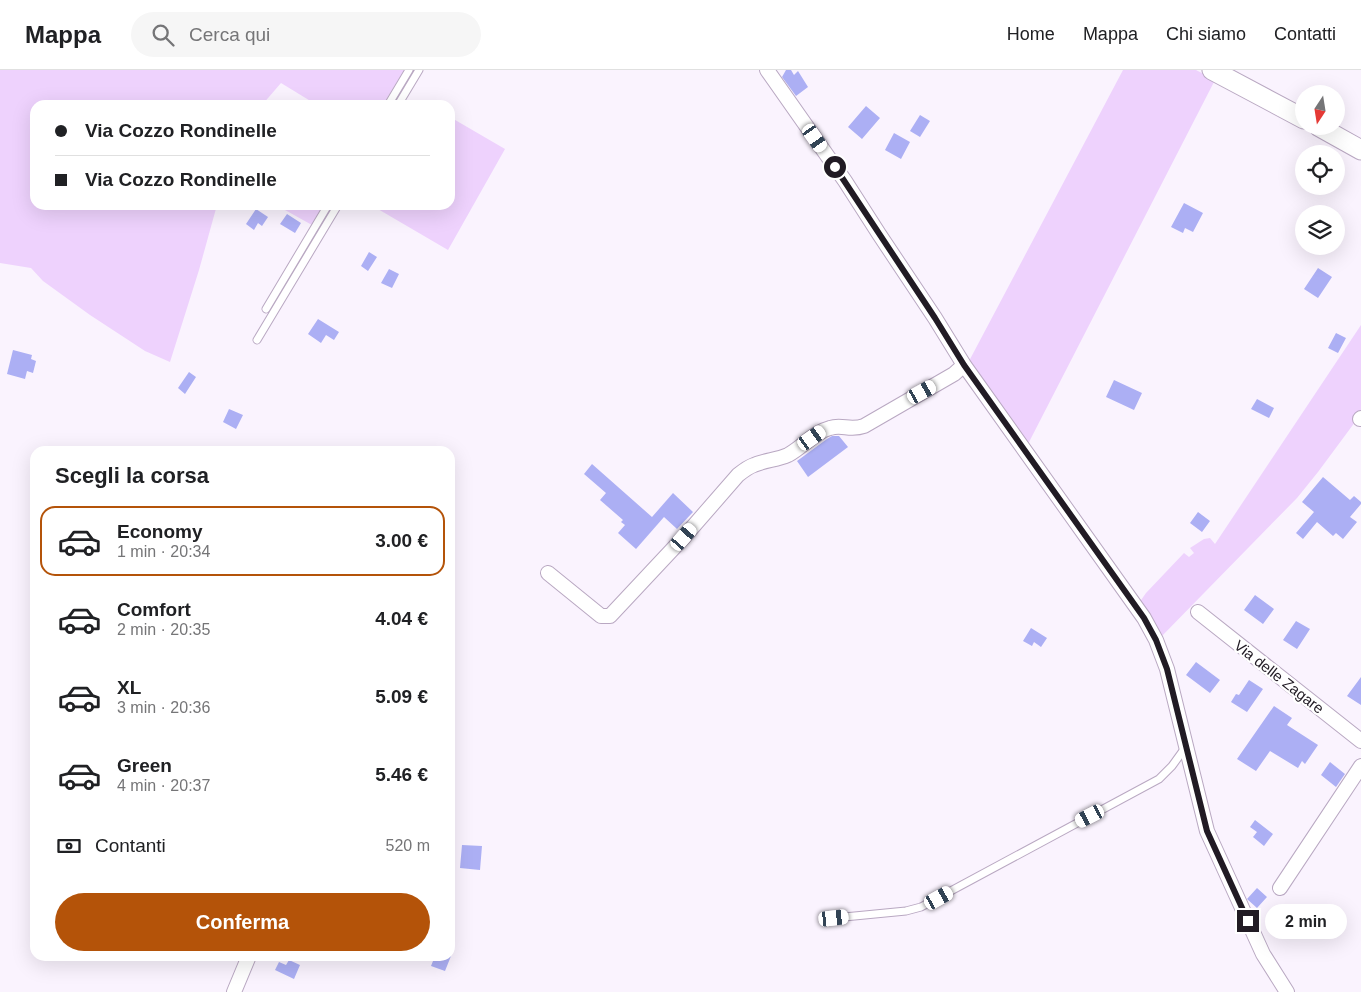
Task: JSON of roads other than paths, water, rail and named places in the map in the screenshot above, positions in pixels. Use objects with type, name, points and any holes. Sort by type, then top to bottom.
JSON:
[{"type":"main road","points":[[1212,70],[1295,114]]},
{"type":"main road","points":[[1334,135],[1361,150]]},
{"type":"street","points":[[775,74],[964,365],[1144,618],[1163,656],[1187,745],[1207,831],[1263,954],[1287,992]]},
{"type":"street","points":[[548,573],[601,616],[610,616],[684,537],[738,475],[747,468],[790,454],[823,430],[838,426],[851,429],[864,426],[954,374],[964,365]]},
{"type":"street","name":"Via delle Zagare","points":[[1198,612],[1361,741]]},
{"type":"street","points":[[1280,888],[1361,766]]},
{"type":"street","points":[[234,992],[247,961]]},
{"type":"lane","points":[[391,100],[409,70]]},
{"type":"lane","points":[[401,100],[419,70]]},
{"type":"lane","points":[[266,309],[325,210]]},
{"type":"lane","points":[[257,340],[335,210]]},
{"type":"lane","points":[[834,918],[906,911],[921,907],[1159,779],[1172,766],[1187,745]]}]
